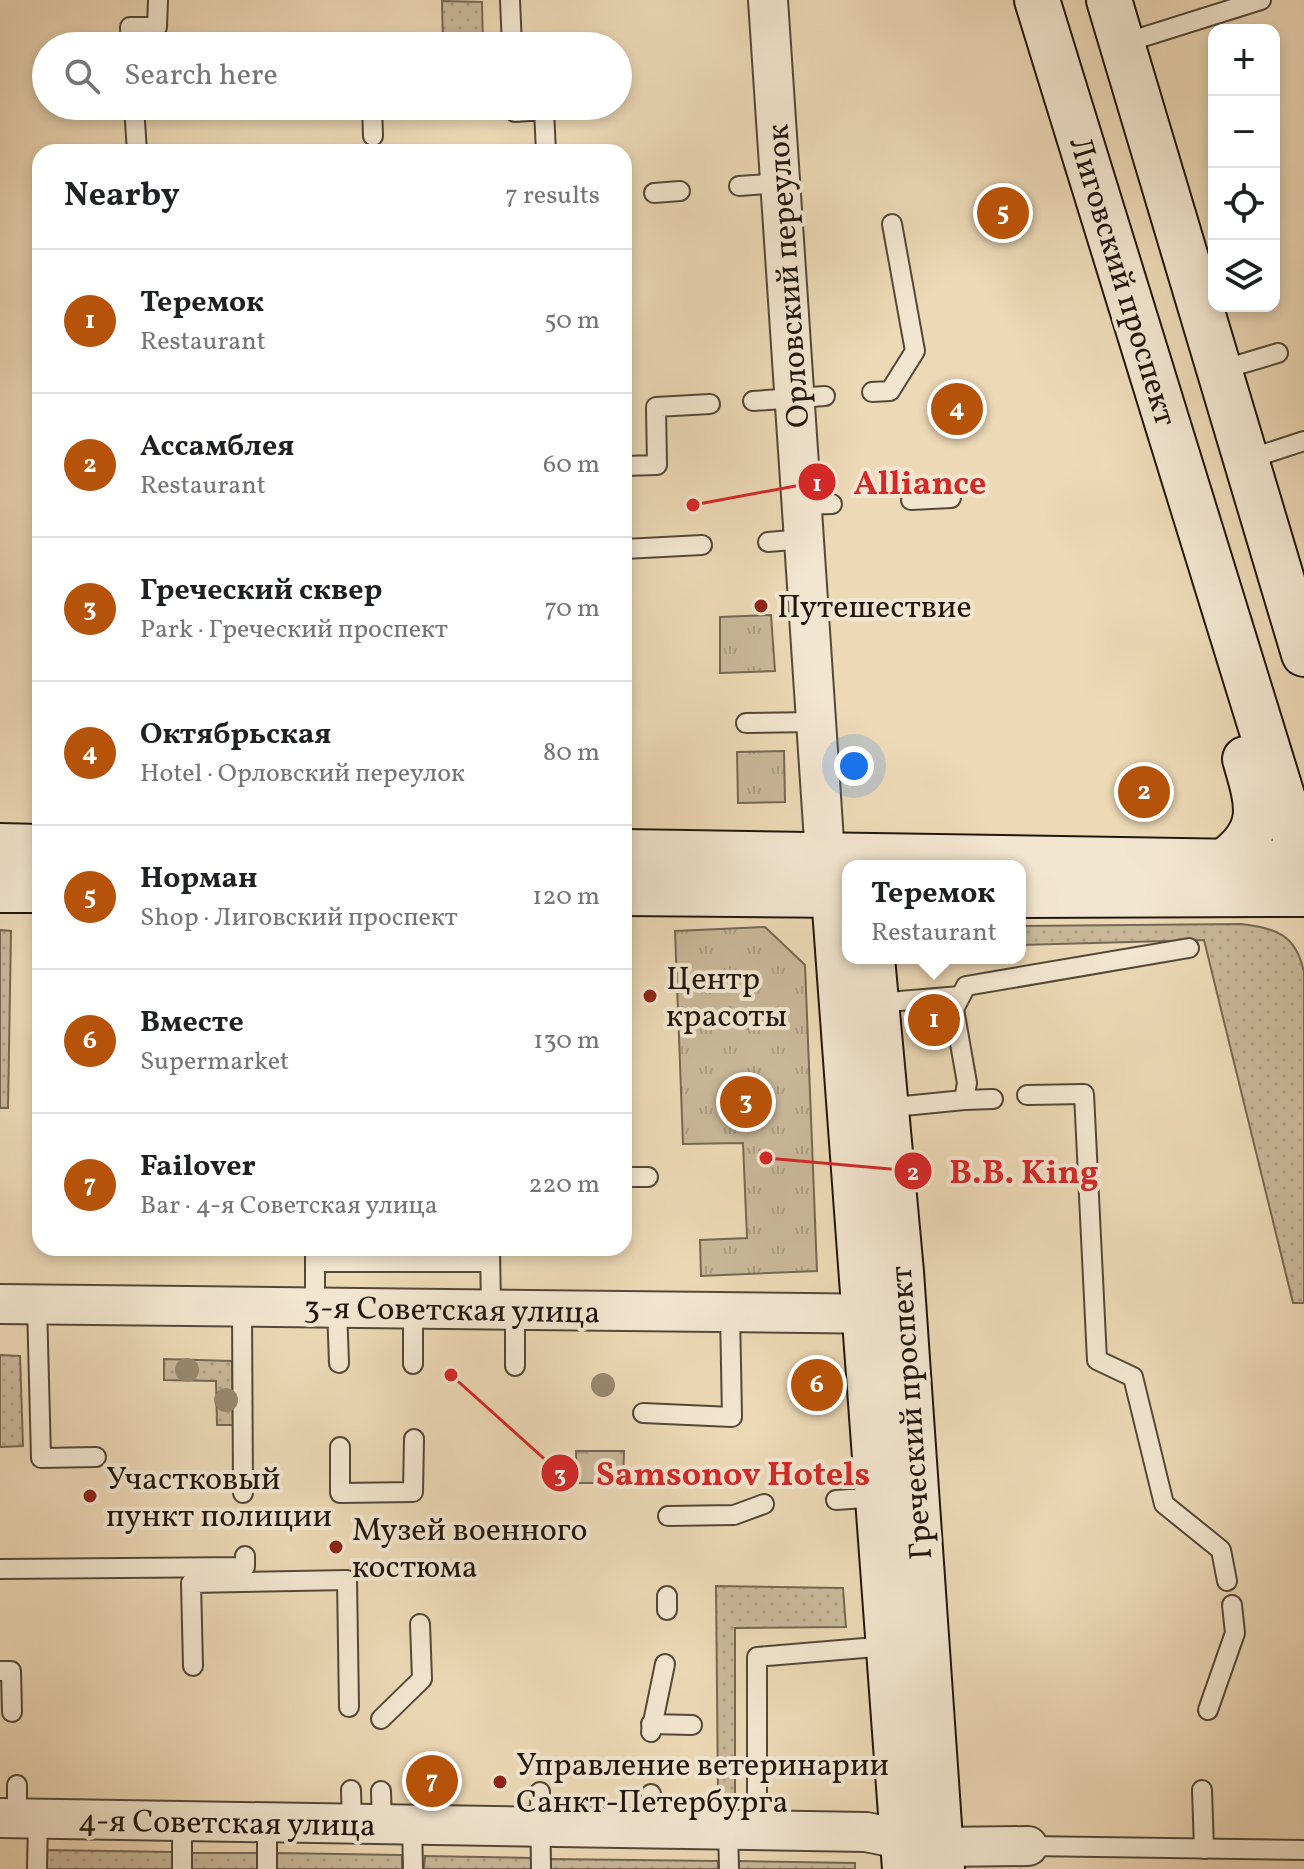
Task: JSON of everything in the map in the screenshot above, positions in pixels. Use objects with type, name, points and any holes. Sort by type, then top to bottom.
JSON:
[{"type":"main road","name":"Лиговский проспект","points":[[1037,0],[1304,872]]},
{"type":"main road","name":"Лиговский проспект","points":[[1109,0],[1304,654]]},
{"type":"main road","name":"Лиговский проспект","points":[[1209,562],[1211,648],[1249,774],[1257,822],[1247,844],[1226,860]]},
{"type":"main road","points":[[0,846],[32,847]]},
{"type":"main road","points":[[632,853],[839,881]]},
{"type":"main road","points":[[1026,871],[1226,860],[1304,872]]},
{"type":"main road","points":[[1026,895],[1304,872]]},
{"type":"main road","points":[[632,893],[839,881]]},
{"type":"main road","name":"Греческий проспект","points":[[839,881],[842,905]]},
{"type":"main road","points":[[0,890],[32,890]]},
{"type":"main road","name":"Греческий проспект","points":[[850,964],[868,1109],[923,1856]]},
{"type":"main road","name":"Греческий проспект","points":[[868,1109],[876,1003],[873,964]]},
{"type":"main road","name":"Греческий проспект","points":[[884,1314],[858,1499],[889,1646],[923,1856]]},
{"type":"street","name":"Орловский переулок","points":[[768,0],[781,183],[810,397],[802,522],[816,722],[839,881]]},
{"type":"street","name":"3-я Советская улица","points":[[0,1304],[884,1314]]},
{"type":"street","name":"4-я Советская улица","points":[[18,1810],[182,1821],[267,1822],[376,1811],[651,1811],[743,1830],[866,1832],[923,1856],[1028,1846]]},
{"type":"lane","points":[[130,32],[130,27],[157,27],[158,0]]},
{"type":"lane","points":[[510,0],[511,32]]},
{"type":"lane","points":[[1121,44],[1261,0]]},
{"type":"lane","points":[[135,120],[136,144]]},
{"type":"lane","points":[[372,120],[373,136]]},
{"type":"lane","points":[[544,120],[546,144]]},
{"type":"lane","points":[[739,186],[781,183]]},
{"type":"lane","points":[[654,193],[680,191]]},
{"type":"lane","points":[[872,392],[890,391],[915,351],[892,224]]},
{"type":"lane","points":[[1221,370],[1278,353]]},
{"type":"lane","points":[[753,401],[810,397]]},
{"type":"lane","points":[[632,466],[657,465],[656,407],[710,404]]},
{"type":"lane","points":[[1246,460],[1304,441]]},
{"type":"lane","points":[[911,500],[951,498]]},
{"type":"lane","points":[[632,549],[702,545]]},
{"type":"lane","points":[[746,723],[816,722]]},
{"type":"lane","points":[[964,1100],[967,1083],[954,1009],[966,986],[1189,948]]},
{"type":"lane","points":[[876,1003],[960,996]]},
{"type":"lane","points":[[1027,1095],[1084,1094],[1097,1360],[1133,1377],[1164,1504],[1221,1550],[1227,1581]]},
{"type":"lane","points":[[868,1109],[993,1099]]},
{"type":"lane","points":[[632,1177],[648,1177]]},
{"type":"lane","points":[[315,1256],[339,1363]]},
{"type":"lane","points":[[490,1256],[515,1366]]},
{"type":"lane","points":[[37,1304],[41,1458],[96,1457]]},
{"type":"lane","points":[[242,1307],[243,1493]]},
{"type":"lane","points":[[413,1309],[413,1364]]},
{"type":"lane","points":[[643,1413],[732,1417],[730,1312]]},
{"type":"lane","points":[[340,1447],[340,1493],[413,1492],[414,1439]]},
{"type":"lane","points":[[668,1516],[734,1515],[764,1504]]},
{"type":"lane","points":[[193,1666],[191,1583],[245,1568]]},
{"type":"lane","points":[[0,1569],[245,1568],[347,1580],[349,1707]]},
{"type":"lane","points":[[1208,1710],[1235,1633],[1232,1605]]},
{"type":"lane","points":[[381,1719],[422,1679],[420,1624]]},
{"type":"lane","points":[[729,1869],[743,1830],[757,1657],[889,1646]]},
{"type":"lane","points":[[665,1664],[651,1728],[692,1725]]},
{"type":"lane","points":[[0,1671],[11,1671],[12,1712]]},
{"type":"lane","points":[[1202,1790],[1204,1849]]},
{"type":"lane","points":[[18,1810],[37,1869]]},
{"type":"lane","points":[[540,1810],[541,1869]]},
{"type":"lane","points":[[376,1811],[413,1869]]},
{"type":"lane","points":[[182,1821],[182,1869]]},
{"type":"lane","points":[[267,1822],[267,1869]]},
{"type":"lane","points":[[1028,1846],[1304,1850]]},
{"type":"green space","points":[[442,1],[482,2],[483,32],[443,32]]},
{"type":"green space","points":[[771,615],[775,671],[720,673],[720,617]]},
{"type":"green space","points":[[784,751],[785,802],[738,803],[737,752]]},
{"type":"green space","points":[[1241,924],[1275,931],[1296,949],[1304,972],[1304,1303],[1293,1303],[1204,940],[1026,945],[1026,926]]},
{"type":"green space","points":[[765,927],[805,965],[817,1271],[701,1276],[700,1240],[747,1238],[743,1143],[683,1144],[675,931]]},
{"type":"green space","points":[[0,930],[11,931],[8,1108],[0,1108]]},
{"type":"green space","points":[[0,1355],[20,1356],[23,1446],[0,1447]]},
{"type":"green space","points":[[164,1359],[232,1361],[233,1425],[217,1425],[216,1381],[164,1380]]},
{"type":"green space","points":[[576,1451],[624,1451],[623,1483],[577,1483]]},
{"type":"green space","points":[[716,1586],[843,1588],[846,1627],[735,1628],[735,1795],[718,1795]]},
{"type":"green space","points":[[45,1850],[173,1852],[172,1869],[45,1869]]},
{"type":"green space","points":[[192,1853],[257,1853],[257,1869],[192,1869]]},
{"type":"green space","points":[[277,1853],[402,1855],[402,1869],[277,1869]]},
{"type":"green space","points":[[425,1856],[533,1858],[532,1869],[424,1869]]},
{"type":"green space","points":[[550,1859],[718,1861],[718,1869],[550,1869]]},
{"type":"green space","points":[[739,1861],[855,1863],[855,1869],[739,1869]]},
{"type":"place","name":"Норман","points":[[1003,213]]},
{"type":"place","name":"Октябрьская","points":[[957,409]]},
{"type":"place","name":"Alliance","points":[[693,505]]},
{"type":"place","name":"Путешествие","points":[[761,606]]},
{"type":"place","name":"Ассамблея","points":[[1144,792]]},
{"type":"place","name":"Центр красоты","points":[[650,996]]},
{"type":"place","name":"Теремок","points":[[934,1020]]},
{"type":"place","name":"Греческий сквер","points":[[746,1102]]},
{"type":"place","name":"B.B. King","points":[[766,1158]]},
{"type":"place","name":"Samsonov Hotels","points":[[451,1375]]},
{"type":"place","name":"Вместе","points":[[817,1385]]},
{"type":"place","name":"Участковый пункт полиции","points":[[90,1496]]},
{"type":"place","name":"Музей военного костюма","points":[[336,1547]]},
{"type":"place","name":"Failover","points":[[432,1781]]},
{"type":"place","name":"Управление ветеринарии Санкт-Петербурга","points":[[500,1782]]}]
